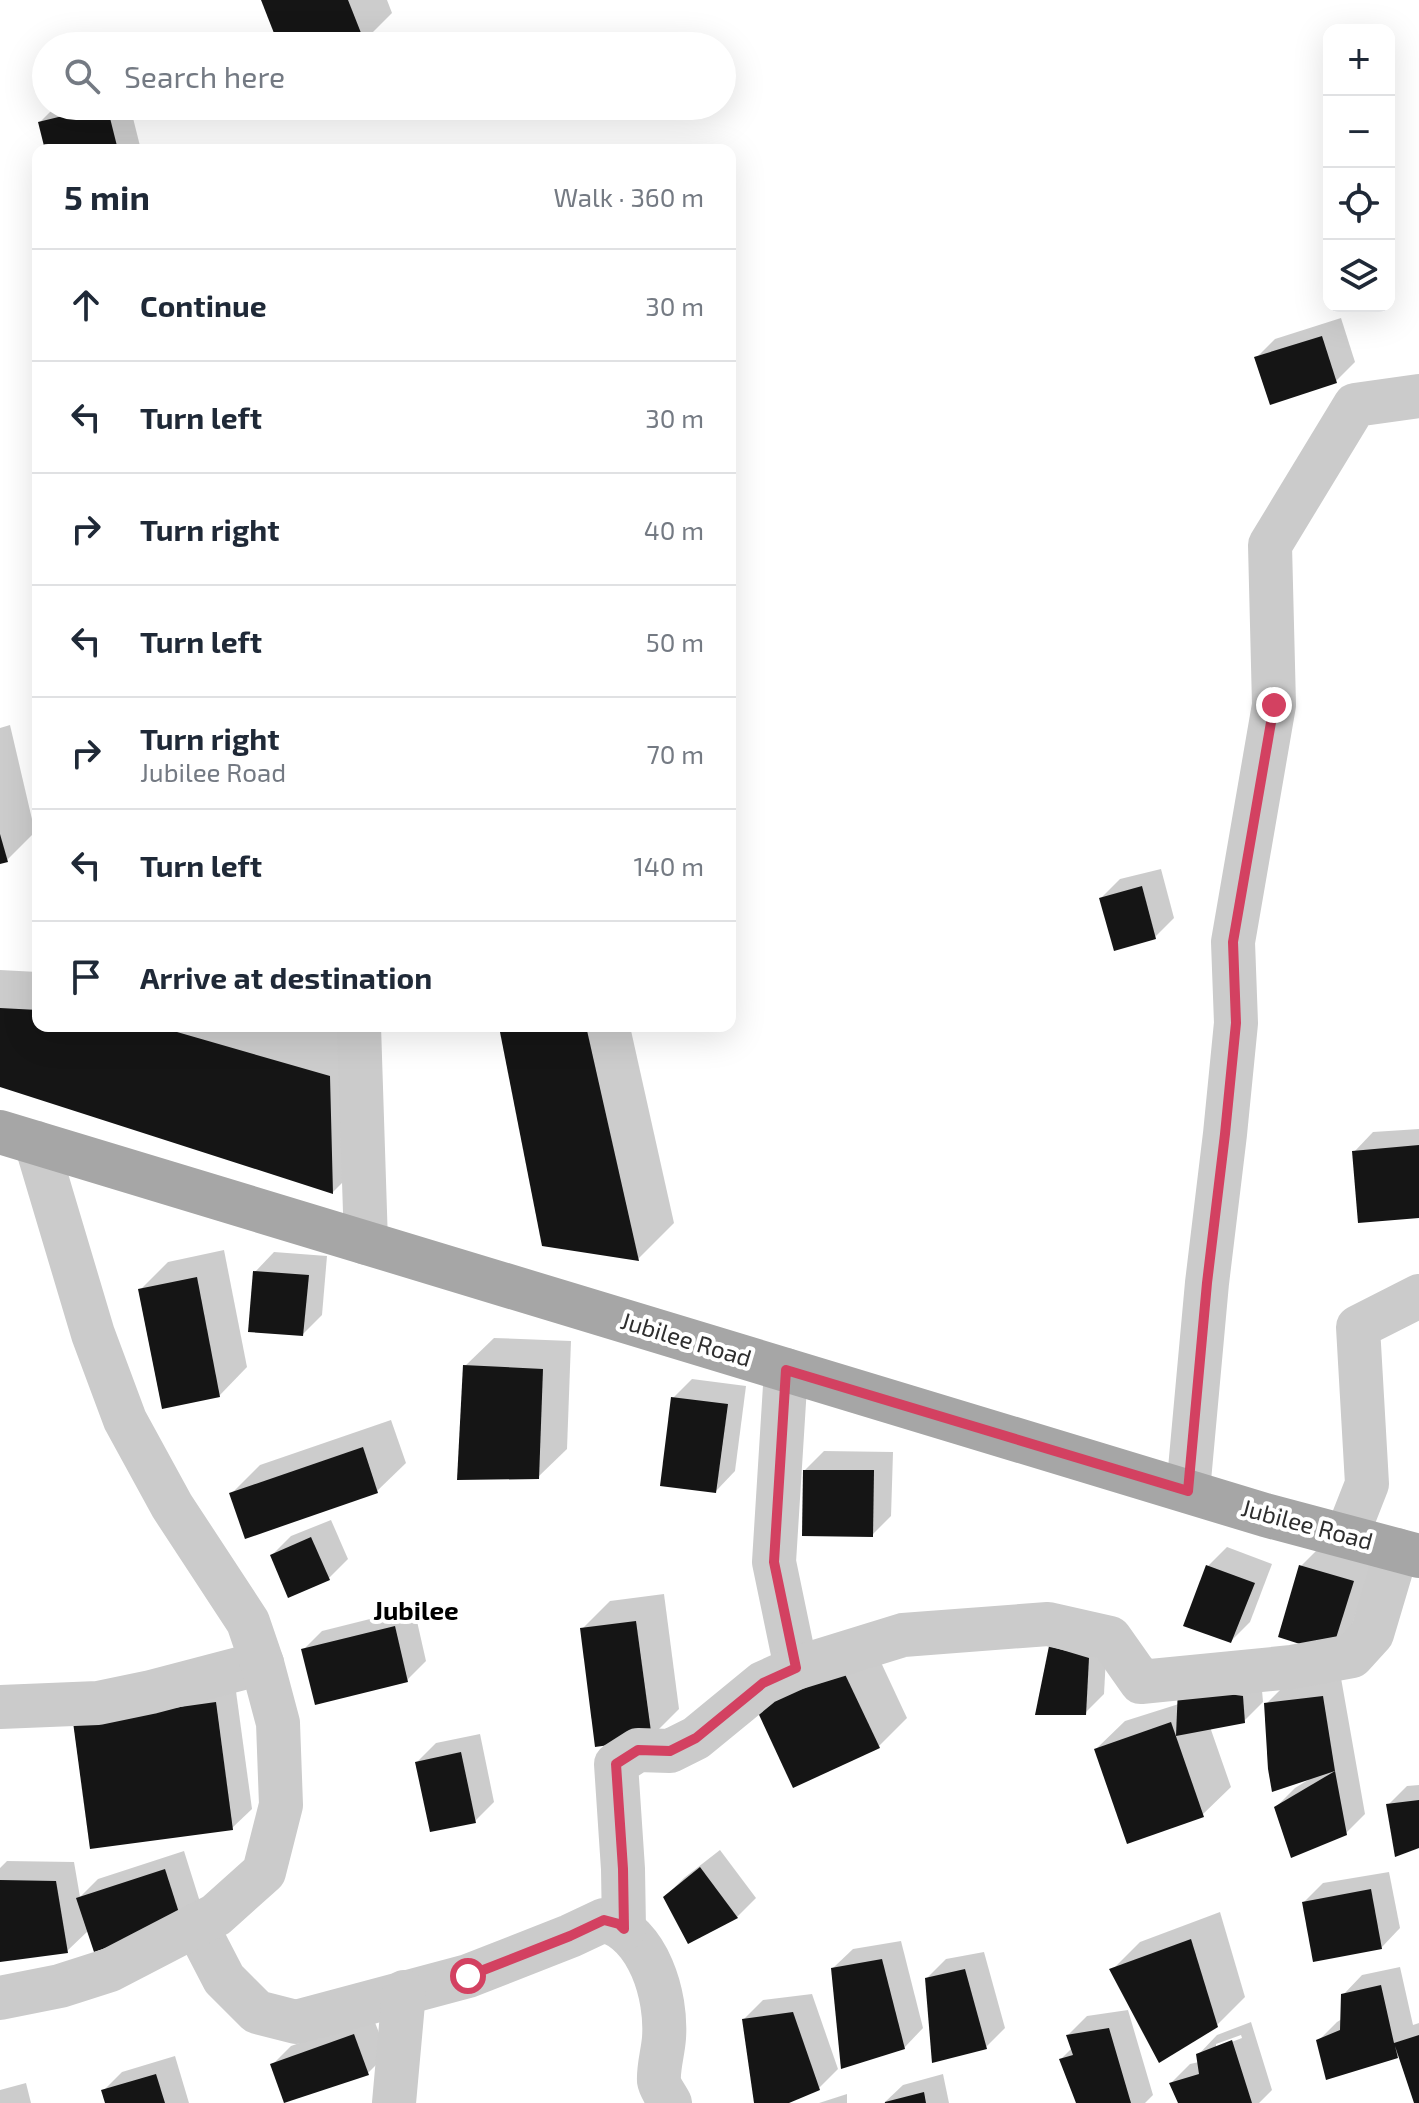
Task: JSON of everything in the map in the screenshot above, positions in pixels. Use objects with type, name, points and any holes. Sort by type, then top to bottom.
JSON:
[{"type":"main road","name":"Jubilee Road","points":[[18,1138],[1265,1515],[1408,1553]]},
{"type":"street","points":[[1188,1491],[1236,1023],[1233,942],[1274,705],[1270,545],[1355,405],[1419,396]]},
{"type":"street","points":[[359,1032],[366,1243]]},
{"type":"street","points":[[0,1998],[60,1986],[110,1970],[216,1915],[264,1872],[281,1805],[278,1723],[248,1622],[172,1506],[125,1420],[18,1138]]},
{"type":"street","points":[[1347,1535],[1367,1484],[1358,1327],[1419,1296]]},
{"type":"street","points":[[786,1370],[774,1562],[796,1668]]},
{"type":"street","points":[[624,1929],[616,1764],[638,1750],[670,1751],[696,1738],[763,1683],[796,1668],[903,1635],[1048,1624],[1110,1638],[1141,1682],[1292,1667],[1352,1656],[1372,1634],[1408,1553]]},
{"type":"street","points":[[0,1707],[98,1703],[262,1663]]},
{"type":"street","points":[[196,1925],[224,1979],[257,2012],[296,2022],[468,1976],[604,1920],[619,1924],[644,1952],[662,1994],[665,2035],[659,2083],[670,2103]]},
{"type":"street","points":[[394,2103],[404,1992]]},
{"type":"building","points":[[261,0],[348,0],[361,32],[274,32]]},
{"type":"building","points":[[110,120],[116,144],[44,144],[38,122]]},
{"type":"building","points":[[1322,336],[1337,383],[1270,405],[1254,357]]},
{"type":"building","points":[[0,834],[8,862],[0,864]]},
{"type":"building","points":[[1142,886],[1156,939],[1114,951],[1099,898]]},
{"type":"building","points":[[0,1008],[32,1010],[32,1032],[177,1032],[330,1076],[333,1194],[0,1087]]},
{"type":"building","points":[[500,1032],[587,1032],[639,1261],[542,1246]]},
{"type":"building","points":[[1419,1145],[1419,1218],[1358,1223],[1352,1151]]},
{"type":"building","points":[[253,1271],[309,1275],[303,1336],[248,1332]]},
{"type":"building","points":[[197,1277],[220,1397],[162,1409],[138,1289]]},
{"type":"building","points":[[463,1365],[543,1369],[539,1479],[457,1480]]},
{"type":"building","points":[[671,1397],[728,1404],[716,1493],[660,1486]]},
{"type":"building","points":[[363,1447],[378,1493],[245,1539],[229,1493]]},
{"type":"building","points":[[803,1470],[874,1470],[873,1537],[802,1536]]},
{"type":"building","points":[[311,1537],[330,1580],[288,1598],[270,1555]]},
{"type":"building","points":[[1206,1565],[1255,1583],[1231,1643],[1183,1626]]},
{"type":"building","points":[[1299,1565],[1354,1581],[1331,1654],[1278,1637]]},
{"type":"building","points":[[636,1621],[652,1739],[595,1747],[580,1628]]},
{"type":"building","points":[[395,1626],[408,1682],[315,1705],[301,1649]]},
{"type":"building","points":[[1049,1646],[1089,1658],[1086,1715],[1035,1715]]},
{"type":"building","points":[[842,1668],[880,1748],[793,1788],[754,1704]]},
{"type":"building","points":[[1178,1687],[1243,1696],[1245,1723],[1176,1736]]},
{"type":"building","points":[[1323,1696],[1335,1771],[1272,1792],[1264,1703]]},
{"type":"building","points":[[216,1702],[233,1830],[90,1849],[73,1722]]},
{"type":"building","points":[[1171,1722],[1204,1817],[1127,1844],[1094,1749]]},
{"type":"building","points":[[461,1752],[476,1823],[430,1832],[415,1762]]},
{"type":"building","points":[[1335,1771],[1347,1835],[1291,1858],[1274,1807]]},
{"type":"building","points":[[1419,1800],[1419,1848],[1395,1857],[1386,1804]]},
{"type":"building","points":[[700,1867],[738,1918],[688,1944],[663,1897]]},
{"type":"building","points":[[165,1869],[182,1922],[94,1952],[76,1898]]},
{"type":"building","points":[[0,1880],[56,1881],[68,1953],[0,1962]]},
{"type":"building","points":[[1371,1889],[1382,1949],[1313,1962],[1302,1902]]},
{"type":"building","points":[[1191,1939],[1218,2027],[1159,2063],[1109,1969]]},
{"type":"building","points":[[882,1959],[905,2049],[841,2069],[831,1968]]},
{"type":"building","points":[[965,1969],[987,2049],[932,2063],[925,1978]]},
{"type":"building","points":[[1381,1985],[1394,2043],[1419,2035],[1419,2103],[1414,2103],[1395,2046],[1398,2058],[1326,2080],[1316,2040],[1340,2030],[1341,1994]]},
{"type":"building","points":[[793,2012],[820,2090],[789,2103],[754,2103],[742,2019]]},
{"type":"building","points":[[1109,2028],[1131,2103],[1076,2103],[1059,2059],[1073,2055],[1066,2035]]},
{"type":"building","points":[[354,2034],[369,2075],[284,2103],[270,2064]]},
{"type":"building","points":[[1232,2040],[1252,2103],[1178,2103],[1169,2083],[1199,2074],[1196,2054]]},
{"type":"building","points":[[156,2074],[165,2103],[105,2103],[101,2090]]},
{"type":"building","points":[[924,2092],[926,2103],[885,2103],[885,2102]]},
{"type":"district","name":"Jubilee","points":[[416,1611]]},
{"type":"route","points":[[468,1976],[604,1920],[619,1924],[624,1929],[616,1764],[638,1750],[670,1751],[696,1738],[763,1683],[796,1668],[774,1562],[786,1370],[1188,1491],[1236,1023],[1233,942],[1274,705]]}]
